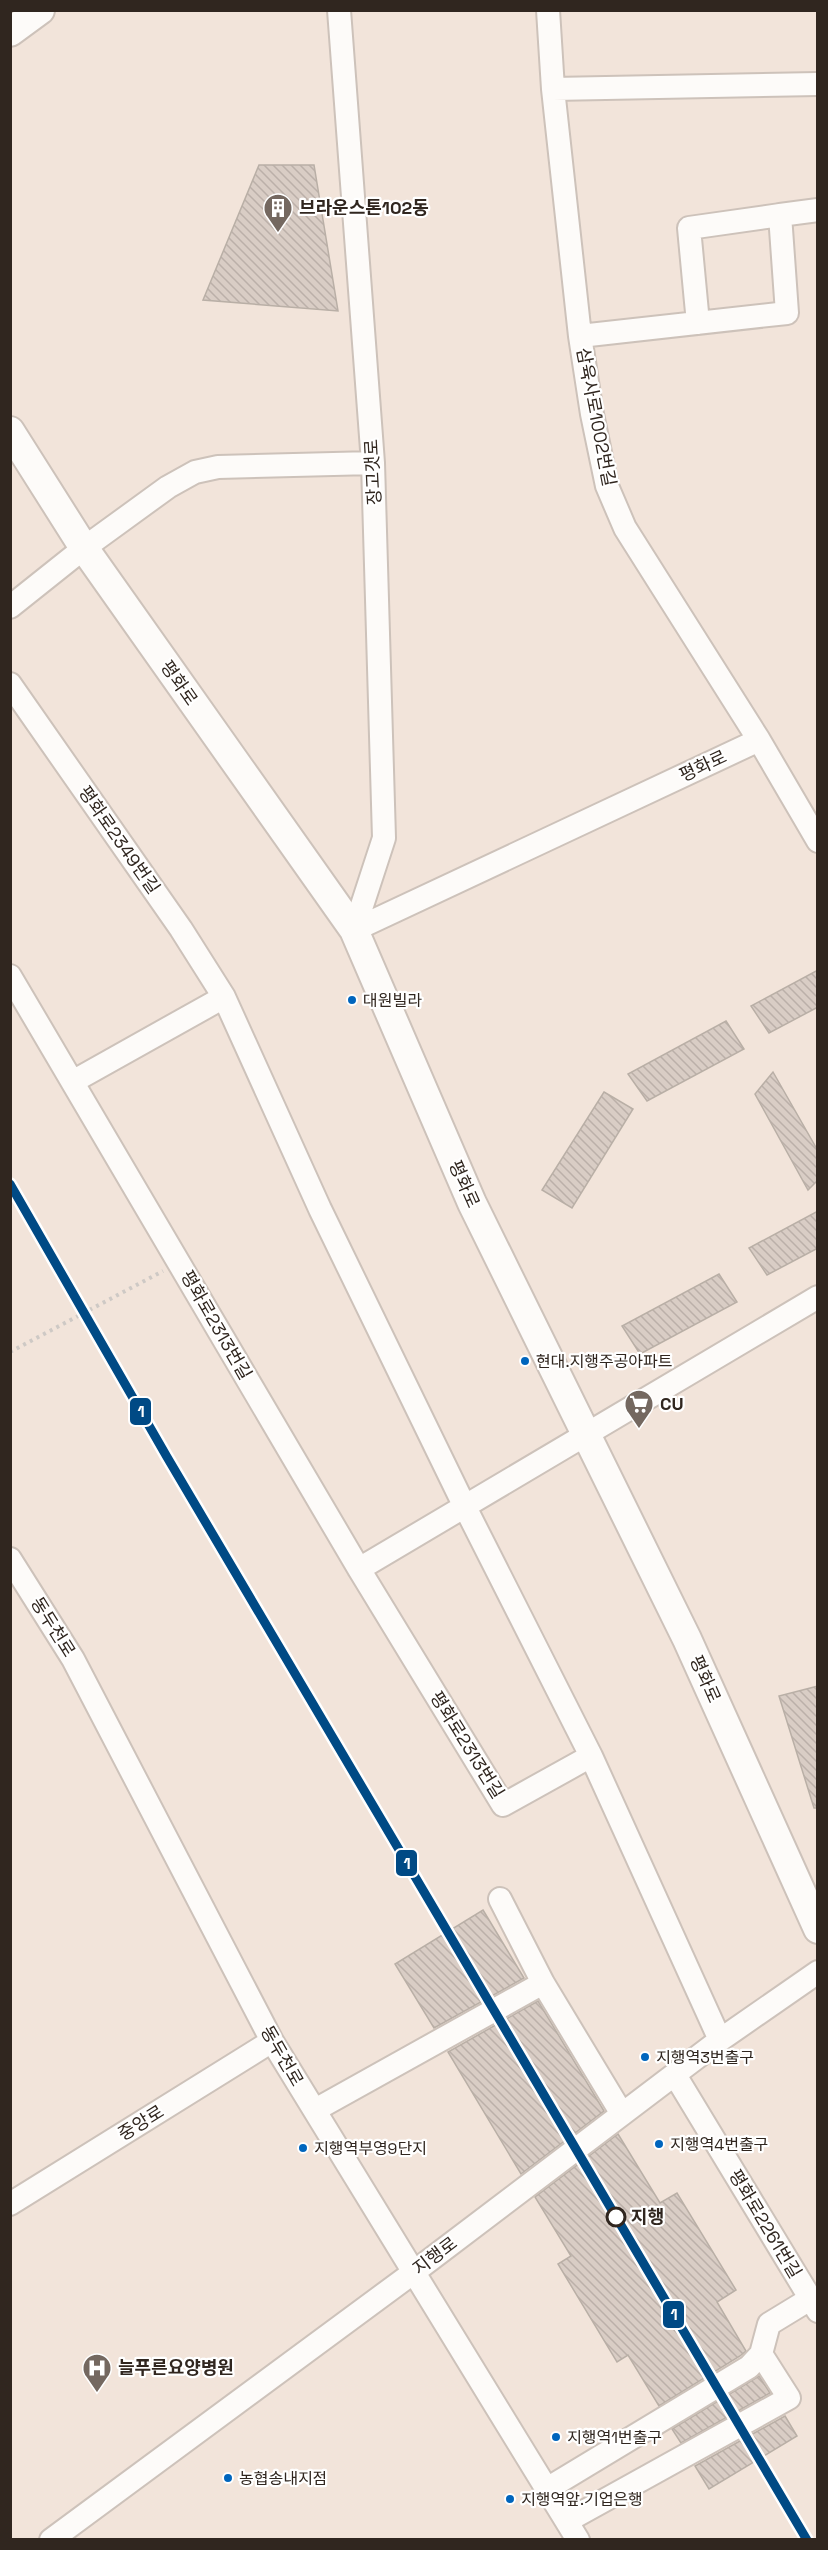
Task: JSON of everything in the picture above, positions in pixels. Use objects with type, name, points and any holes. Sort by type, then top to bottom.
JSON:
[{"type":"main road","points":[[10,32],[40,10]]},
{"type":"main road","name":"평화로","points":[[10,431],[84,548],[354,930],[472,1203],[687,1639],[818,1929]]},
{"type":"street","name":"장고갯로","points":[[339,10],[373,463],[384,838],[354,930]]},
{"type":"street","name":"삼육사로1002번길","points":[[548,10],[553,89],[580,336],[592,414],[607,486],[625,528],[759,740],[818,840]]},
{"type":"street","points":[[553,89],[818,84]]},
{"type":"street","points":[[698,323],[689,228],[818,210]]},
{"type":"street","points":[[580,336],[787,313],[780,215]]},
{"type":"street","points":[[10,607],[84,548],[168,487],[195,472],[218,467],[373,463]]},
{"type":"street","name":"평화로2349번길","points":[[10,684],[181,929],[224,997]]},
{"type":"street","name":"평화로","points":[[354,930],[759,740]]},
{"type":"street","points":[[10,976],[74,1081],[224,997],[320,1209],[464,1506],[591,1756],[720,2040]]},
{"type":"street","name":"평화로2313번길","points":[[74,1081],[359,1569],[503,1805],[591,1756]]},
{"type":"street","points":[[359,1569],[586,1432],[818,1297]]},
{"type":"street","name":"동두천로","points":[[10,1558],[73,1659],[272,2041],[572,2530]]},
{"type":"street","points":[[500,1899],[543,1983],[622,2114]]},
{"type":"street","name":"지행로","points":[[51,2540],[414,2272],[720,2040],[818,1972]]},
{"type":"street","points":[[315,2110],[543,1983]]},
{"type":"street","name":"중앙로","points":[[10,2204],[272,2041]]},
{"type":"street","name":"평화로2261번길","points":[[675,2075],[814,2305]]},
{"type":"street","points":[[547,2489],[749,2367],[761,2354],[769,2324],[814,2305]]},
{"type":"street","points":[[572,2530],[789,2398],[761,2354]]},
{"type":"path","points":[[10,1352],[180,1262]]},
{"type":"building","name":"브라운스톤102동","points":[[259,165],[314,165],[338,311],[203,300]]},
{"type":"building","points":[[818,970],[818,1007],[769,1033],[751,1006]]},
{"type":"building","points":[[726,1021],[744,1049],[647,1101],[628,1074]]},
{"type":"building","points":[[773,1072],[818,1151],[818,1180],[808,1190],[755,1094]]},
{"type":"building","points":[[604,1092],[633,1109],[572,1208],[542,1190]]},
{"type":"building","points":[[818,1211],[818,1248],[767,1275],[749,1248]]},
{"type":"building","points":[[719,1274],[737,1302],[640,1354],[622,1326]]},
{"type":"building","points":[[818,1686],[818,1808],[814,1808],[779,1696]]},
{"type":"building","points":[[483,1910],[524,1978],[434,2028],[395,1964]]},
{"type":"building","points":[[538,2001],[604,2111],[521,2174],[448,2052]]},
{"type":"building","points":[[618,2134],[660,2203],[677,2193],[736,2290],[717,2302],[746,2351],[659,2406],[628,2355],[617,2362],[558,2264],[571,2256],[535,2197]]},
{"type":"building","points":[[759,2376],[770,2393],[681,2443],[672,2429]]},
{"type":"building","points":[[785,2416],[797,2436],[709,2489],[695,2466]]},
{"type":"transit line","name":"1","points":[[10,1184],[167,1457],[807,2540]]},
{"type":"place","name":"브라운스톤102동","points":[[278,234]]},
{"type":"place","name":"대원빌라","points":[[352,1000]]},
{"type":"place","name":"현대.지행주공아파트","points":[[525,1361]]},
{"type":"place","name":"CU","points":[[639,1430]]},
{"type":"place","name":"지행역3번출구","points":[[645,2057]]},
{"type":"place","name":"지행역4번출구","points":[[659,2144]]},
{"type":"place","name":"지행역부영9단지","points":[[303,2148]]},
{"type":"place","name":"지행","points":[[616,2217]]},
{"type":"place","name":"늘푸른요양병원","points":[[97,2394]]},
{"type":"place","name":"지행역1번출구","points":[[556,2437]]},
{"type":"place","name":"농협송내지점","points":[[228,2478]]},
{"type":"place","name":"지행역앞.기업은행","points":[[510,2499]]}]
